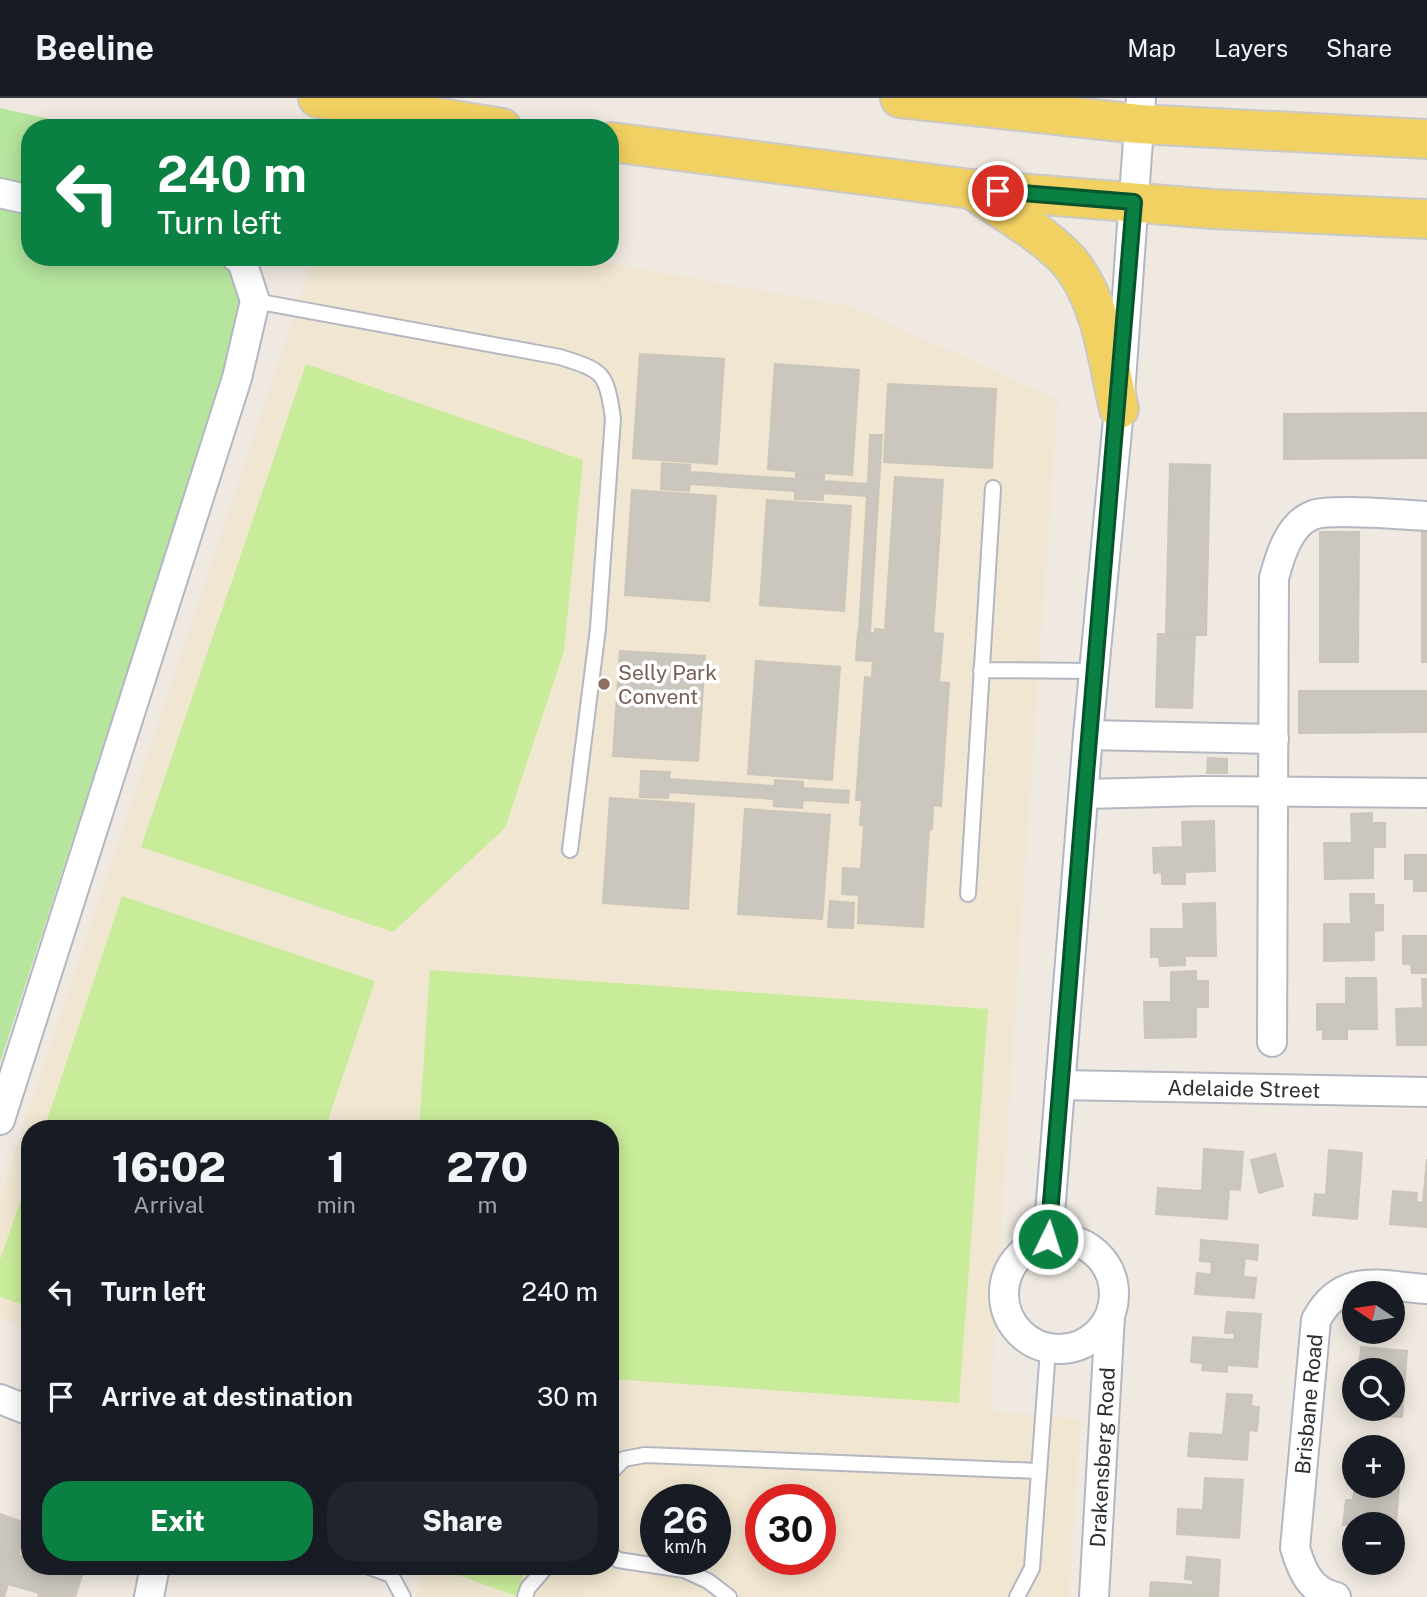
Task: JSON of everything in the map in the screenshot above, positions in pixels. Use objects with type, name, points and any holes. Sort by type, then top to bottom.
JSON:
[{"type":"main road","points":[[318,98],[447,119]]},
{"type":"main road","points":[[900,98],[1140,111],[1427,139]]},
{"type":"main road","points":[[619,143],[971,189],[1213,209],[1427,219]]},
{"type":"main road","points":[[971,189],[1052,246],[1074,268],[1090,296],[1100,326],[1119,408]]},
{"type":"street","points":[[1048,1239],[1088,735],[1119,408],[1140,111]]},
{"type":"street","points":[[0,193],[21,198]]},
{"type":"street","points":[[0,1120],[237,378],[255,301],[244,266]]},
{"type":"street","points":[[1272,1042],[1274,578],[1287,542],[1299,525],[1313,514],[1333,512],[1427,516]]},
{"type":"street","points":[[1088,735],[1274,739]]},
{"type":"street","points":[[1085,794],[1203,791],[1427,793]]},
{"type":"street","name":"Adelaide Street","points":[[1060,1085],[1427,1092]]},
{"type":"street","points":[[1066,1238],[1082,1243],[1097,1253],[1114,1282],[1114,1300],[1110,1316],[1101,1331],[1086,1343],[1068,1349],[1048,1349],[1032,1344],[1019,1333],[1009,1319],[1004,1303],[1004,1286],[1009,1269],[1019,1255],[1032,1245],[1048,1239],[1066,1238]]},
{"type":"street","name":"Brisbane Road","points":[[1336,1597],[1316,1587],[1303,1572],[1295,1548],[1316,1320],[1324,1305],[1349,1286],[1427,1289]]},
{"type":"street","name":"Drakensberg Road","points":[[1094,1597],[1110,1316]]},
{"type":"street","points":[[0,1399],[21,1407]]},
{"type":"street","points":[[149,1597],[153,1575]]},
{"type":"lane","points":[[255,301],[560,357],[590,366],[600,372],[608,387],[613,418],[598,628],[570,850]]},
{"type":"lane","points":[[968,894],[993,488]]},
{"type":"lane","points":[[981,670],[1094,671]]},
{"type":"lane","points":[[1017,1597],[1032,1568],[1048,1349]]},
{"type":"lane","points":[[619,1464],[624,1459],[645,1455],[1038,1472]]},
{"type":"lane","points":[[619,1560],[684,1570],[708,1581],[729,1597]]},
{"type":"lane","points":[[391,1575],[403,1597]]},
{"type":"lane","points":[[525,1597],[528,1588],[539,1575]]},
{"type":"shaded area","name":"Selly Park Convent","points":[[619,265],[853,307],[1058,400],[990,1411],[1081,1419],[1069,1597],[415,1597],[421,1578],[413,1575],[619,1575],[619,1120],[26,1120],[311,266]]},
{"type":"shaded area","name":"Selly Park Convent","points":[[21,1134],[21,1325],[0,1318],[0,1197]]},
{"type":"green space","points":[[0,108],[50,119],[21,119],[21,266],[259,266],[0,1063]]},
{"type":"green space","points":[[306,364],[583,460],[564,651],[505,828],[393,932],[141,847]]},
{"type":"green space","points":[[122,896],[375,981],[328,1120],[47,1120]]},
{"type":"green space","points":[[430,970],[988,1009],[959,1403],[619,1380],[619,1120],[420,1120]]},
{"type":"green space","points":[[21,1198],[21,1304],[0,1297],[0,1260]]},
{"type":"green space","points":[[458,1575],[524,1575],[516,1596]]},
{"type":"building","points":[[640,354],[724,359],[717,464],[633,458]]},
{"type":"building","points":[[775,364],[859,370],[852,475],[768,469]]},
{"type":"building","points":[[888,384],[996,389],[992,468],[884,462]]},
{"type":"building","points":[[1427,413],[1427,458],[1284,459],[1284,414]]},
{"type":"building","points":[[870,435],[882,435],[870,631],[859,631],[867,496],[823,493],[823,500],[795,499],[795,491],[690,484],[689,491],[661,489],[662,463],[690,465],[690,472],[796,479],[796,473],[824,475],[824,481],[868,484]]},
{"type":"building","points":[[1170,464],[1210,465],[1206,635],[1166,634]]},
{"type":"building","points":[[895,477],[943,480],[933,633],[943,634],[939,682],[949,683],[941,806],[933,805],[932,829],[929,830],[923,927],[858,923],[859,895],[842,894],[843,868],[861,869],[864,825],[860,825],[862,800],[856,800],[865,677],[872,678],[873,661],[856,660],[858,632],[875,633],[875,629],[885,630]]},
{"type":"building","points":[[632,490],[716,496],[709,601],[625,595]]},
{"type":"building","points":[[767,500],[851,506],[844,611],[760,605]]},
{"type":"building","points":[[1422,530],[1427,530],[1427,662],[1422,662]]},
{"type":"building","points":[[1320,532],[1359,532],[1358,662],[1320,662]]},
{"type":"building","points":[[1158,634],[1195,635],[1192,708],[1156,707]]},
{"type":"building","points":[[620,651],[705,656],[698,761],[613,756]]},
{"type":"building","points":[[756,661],[840,667],[832,780],[748,774]]},
{"type":"building","points":[[1299,691],[1427,691],[1427,732],[1299,733]]},
{"type":"building","points":[[1208,758],[1227,759],[1227,773],[1207,773]]},
{"type":"building","points":[[641,771],[670,772],[669,779],[775,786],[775,780],[803,782],[803,788],[849,791],[848,803],[803,800],[802,808],[774,806],[774,799],[669,792],[668,798],[640,797]]},
{"type":"building","points":[[610,798],[694,804],[688,909],[603,903]]},
{"type":"building","points":[[745,809],[830,815],[822,919],[738,914]]},
{"type":"building","points":[[1372,813],[1372,823],[1385,823],[1385,847],[1373,847],[1373,878],[1325,879],[1324,843],[1352,843],[1351,814]]},
{"type":"building","points":[[1214,821],[1215,871],[1185,872],[1185,884],[1162,884],[1162,872],[1154,873],[1153,848],[1183,847],[1182,822]]},
{"type":"building","points":[[1405,855],[1427,855],[1427,891],[1414,891],[1414,879],[1405,879]]},
{"type":"building","points":[[1350,894],[1374,894],[1374,905],[1383,905],[1383,930],[1374,931],[1374,960],[1324,961],[1324,924],[1351,924]]},
{"type":"building","points":[[830,901],[854,903],[853,928],[828,927]]},
{"type":"building","points":[[1215,903],[1216,956],[1185,956],[1185,965],[1160,966],[1159,957],[1151,957],[1151,929],[1184,929],[1183,904]]},
{"type":"building","points":[[1403,936],[1427,936],[1427,973],[1412,973],[1411,964],[1403,964]]},
{"type":"building","points":[[1196,971],[1196,981],[1208,981],[1208,1007],[1196,1007],[1196,1037],[1145,1038],[1144,1002],[1171,1002],[1171,972]]},
{"type":"building","points":[[1346,978],[1376,978],[1377,1029],[1347,1029],[1347,1039],[1323,1039],[1323,1029],[1317,1030],[1317,1004],[1346,1004]]},
{"type":"building","points":[[1422,979],[1427,979],[1427,1045],[1397,1045],[1396,1009],[1423,1008]]},
{"type":"building","points":[[1204,1149],[1243,1152],[1240,1190],[1229,1189],[1227,1219],[1156,1214],[1158,1188],[1202,1191]]},
{"type":"building","points":[[1329,1150],[1362,1153],[1357,1219],[1313,1215],[1315,1194],[1326,1195]]},
{"type":"building","points":[[1275,1154],[1283,1186],[1259,1193],[1251,1160]]},
{"type":"building","points":[[1427,1159],[1427,1227],[1390,1224],[1393,1191],[1417,1193],[1416,1202],[1423,1203]]},
{"type":"building","points":[[1201,1240],[1258,1245],[1257,1260],[1245,1258],[1243,1277],[1256,1278],[1254,1298],[1195,1294],[1197,1273],[1211,1275],[1212,1262],[1200,1261]]},
{"type":"building","points":[[1227,1312],[1261,1314],[1257,1367],[1227,1365],[1227,1372],[1202,1370],[1203,1363],[1191,1362],[1193,1337],[1234,1340],[1235,1333],[1225,1333]]},
{"type":"building","points":[[1361,1347],[1407,1351],[1405,1377],[1405,1358],[1360,1358]]},
{"type":"building","points":[[1227,1394],[1252,1395],[1251,1406],[1259,1407],[1257,1431],[1249,1430],[1247,1460],[1188,1456],[1190,1433],[1223,1435]]},
{"type":"building","points":[[1205,1478],[1243,1480],[1239,1538],[1177,1534],[1178,1509],[1203,1510]]},
{"type":"building","points":[[1398,1498],[1397,1512],[1345,1512],[1346,1500]]},
{"type":"building","points":[[0,1514],[21,1522],[21,1546],[18,1555],[21,1556],[21,1575],[82,1575],[75,1597],[38,1597],[39,1593],[8,1584],[4,1597],[0,1597]]},
{"type":"building","points":[[1187,1557],[1220,1560],[1218,1597],[1150,1597],[1151,1582],[1193,1585],[1193,1580],[1185,1579]]},
{"type":"place","name":"Selly Park Convent","points":[[604,684]]},
{"type":"route","points":[[998,191],[1134,202],[1048,1239]]}]
